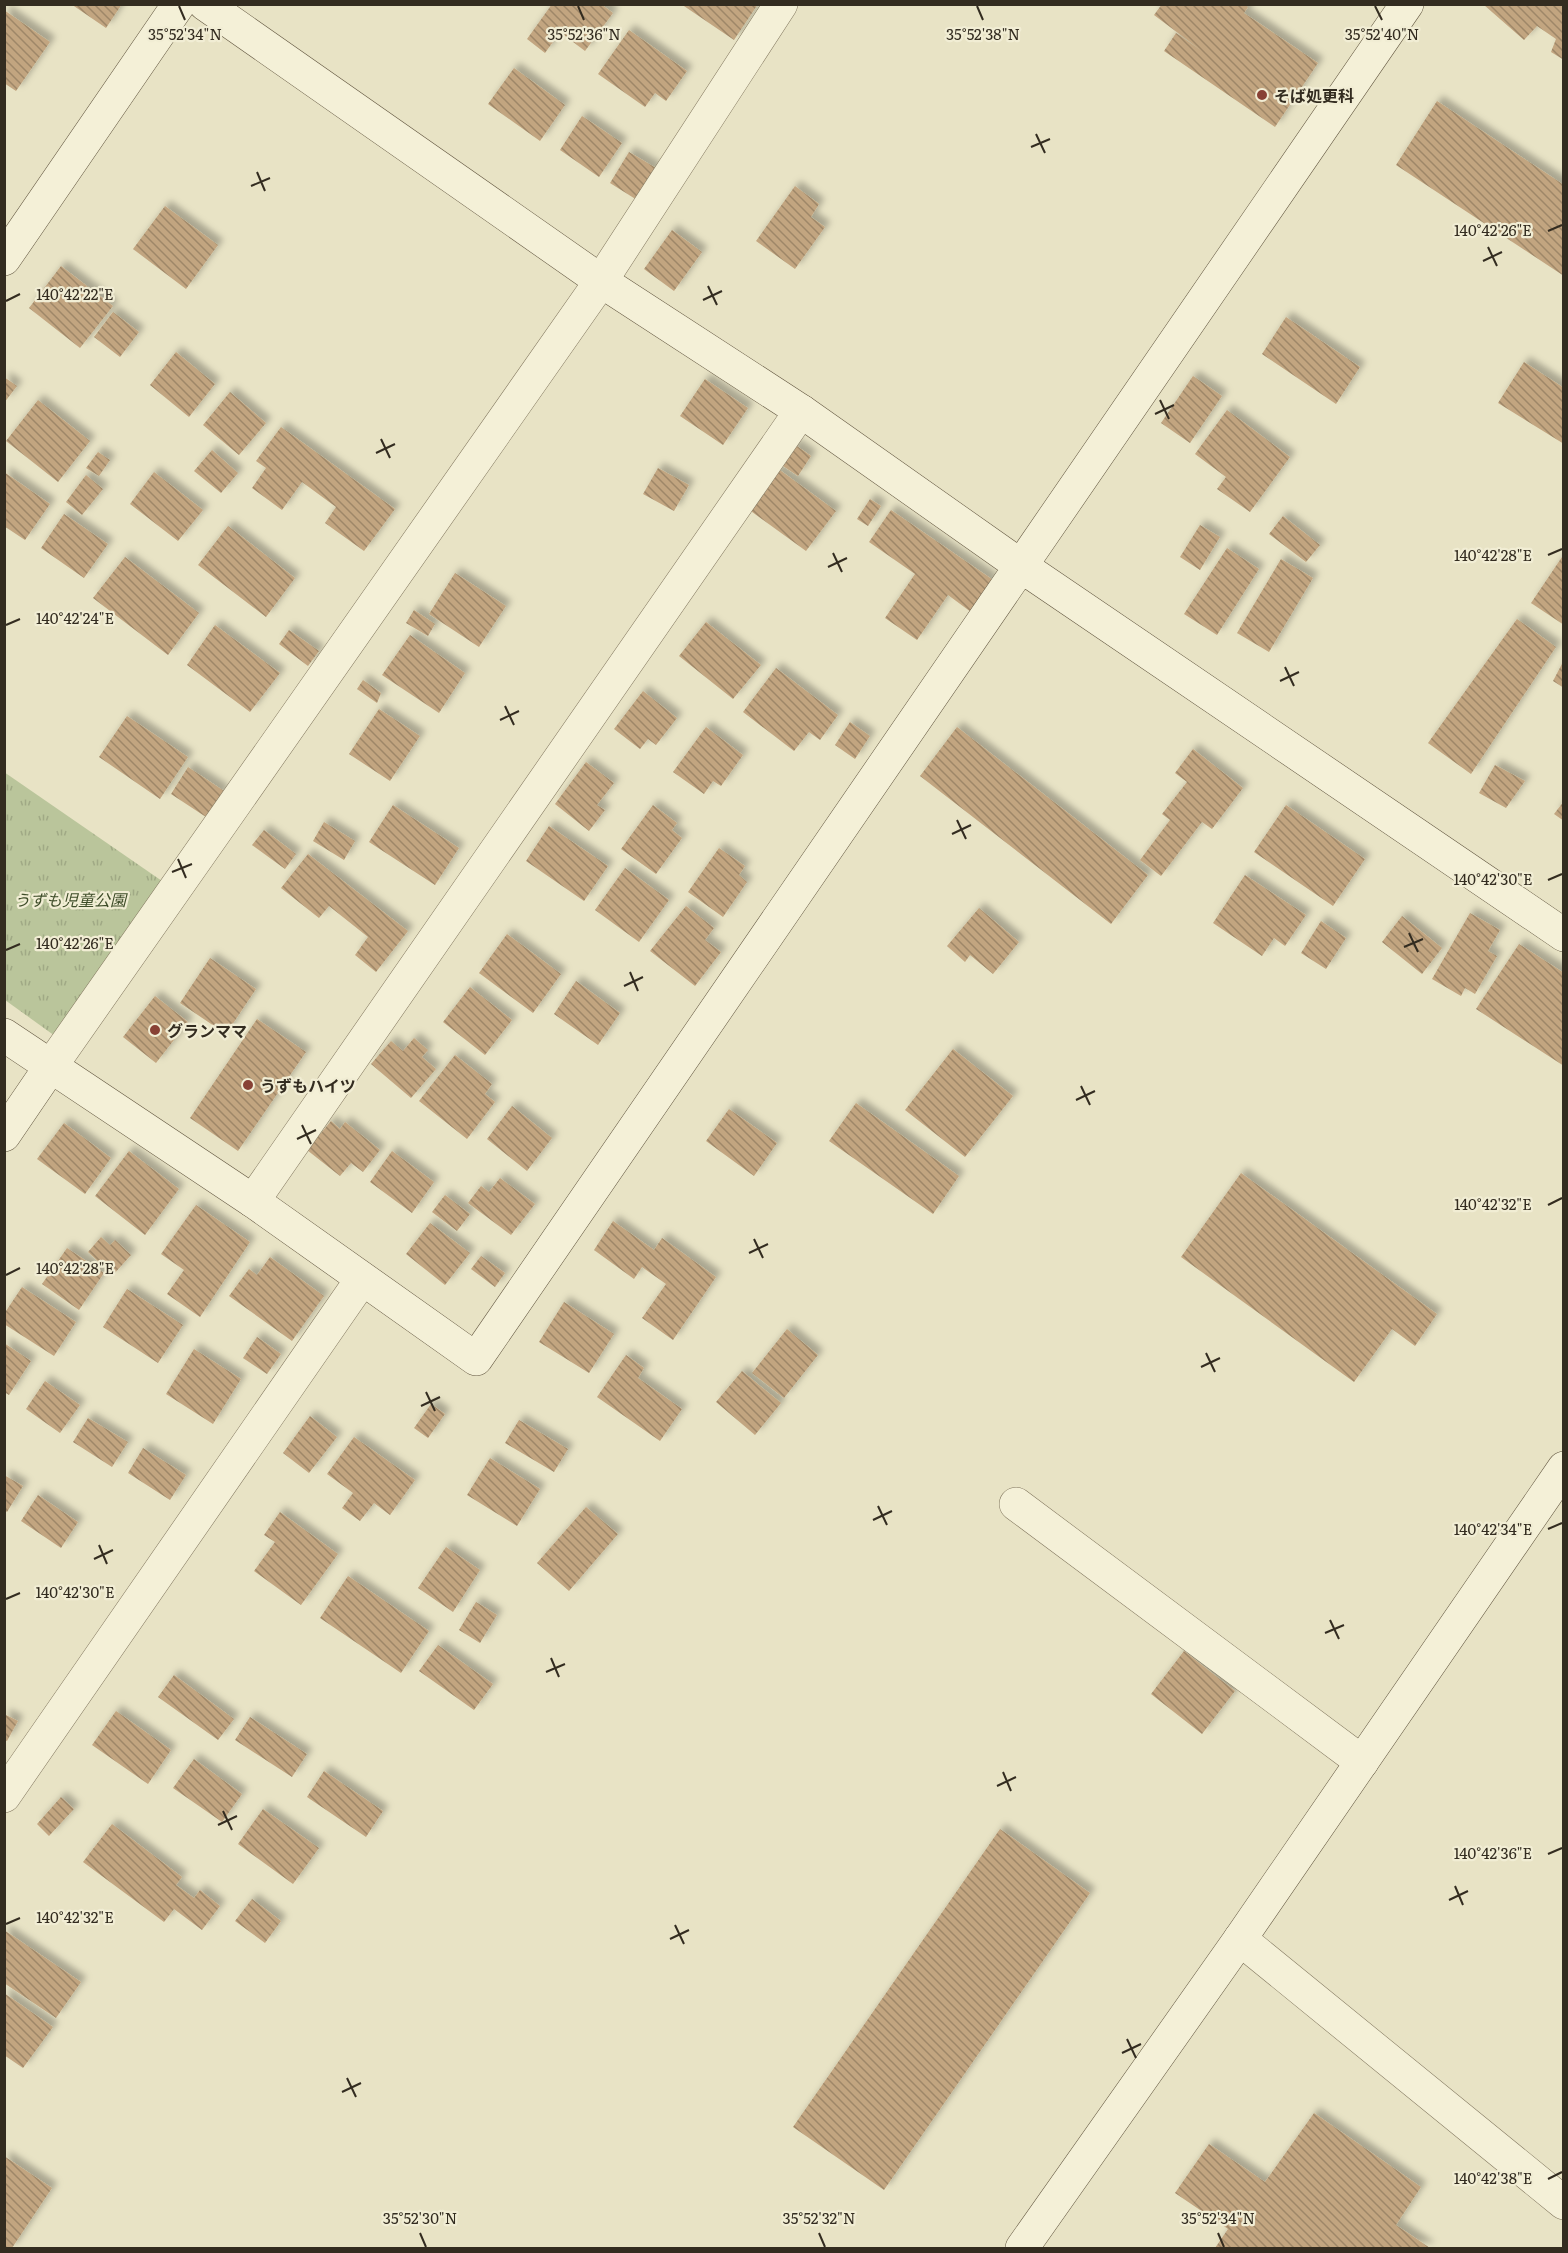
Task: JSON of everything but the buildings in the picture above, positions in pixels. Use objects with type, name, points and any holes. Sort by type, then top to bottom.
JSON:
[{"type":"street","points":[[4,258],[179,4]]},
{"type":"street","points":[[205,4],[601,281],[801,411],[1021,566],[1563,935]]},
{"type":"street","points":[[4,1136],[601,281],[781,4]]},
{"type":"street","points":[[4,1035],[253,1201],[476,1359],[1407,4]]},
{"type":"street","points":[[253,1201],[801,411]]},
{"type":"street","points":[[4,1796],[362,1280]]},
{"type":"street","points":[[1022,2248],[1240,1940],[1563,1468]]},
{"type":"street","points":[[1016,1504],[1362,1762]]},
{"type":"street","points":[[1240,1940],[1563,2203]]},
{"type":"green space","name":"うずも児童公園","points":[[4,772],[162,881],[55,1036],[5,1000]]},
{"type":"place","name":"そば処更科","points":[[1262,95]]},
{"type":"place","name":"グランママ","points":[[155,1030]]},
{"type":"place","name":"うずもハイツ","points":[[248,1085]]}]
